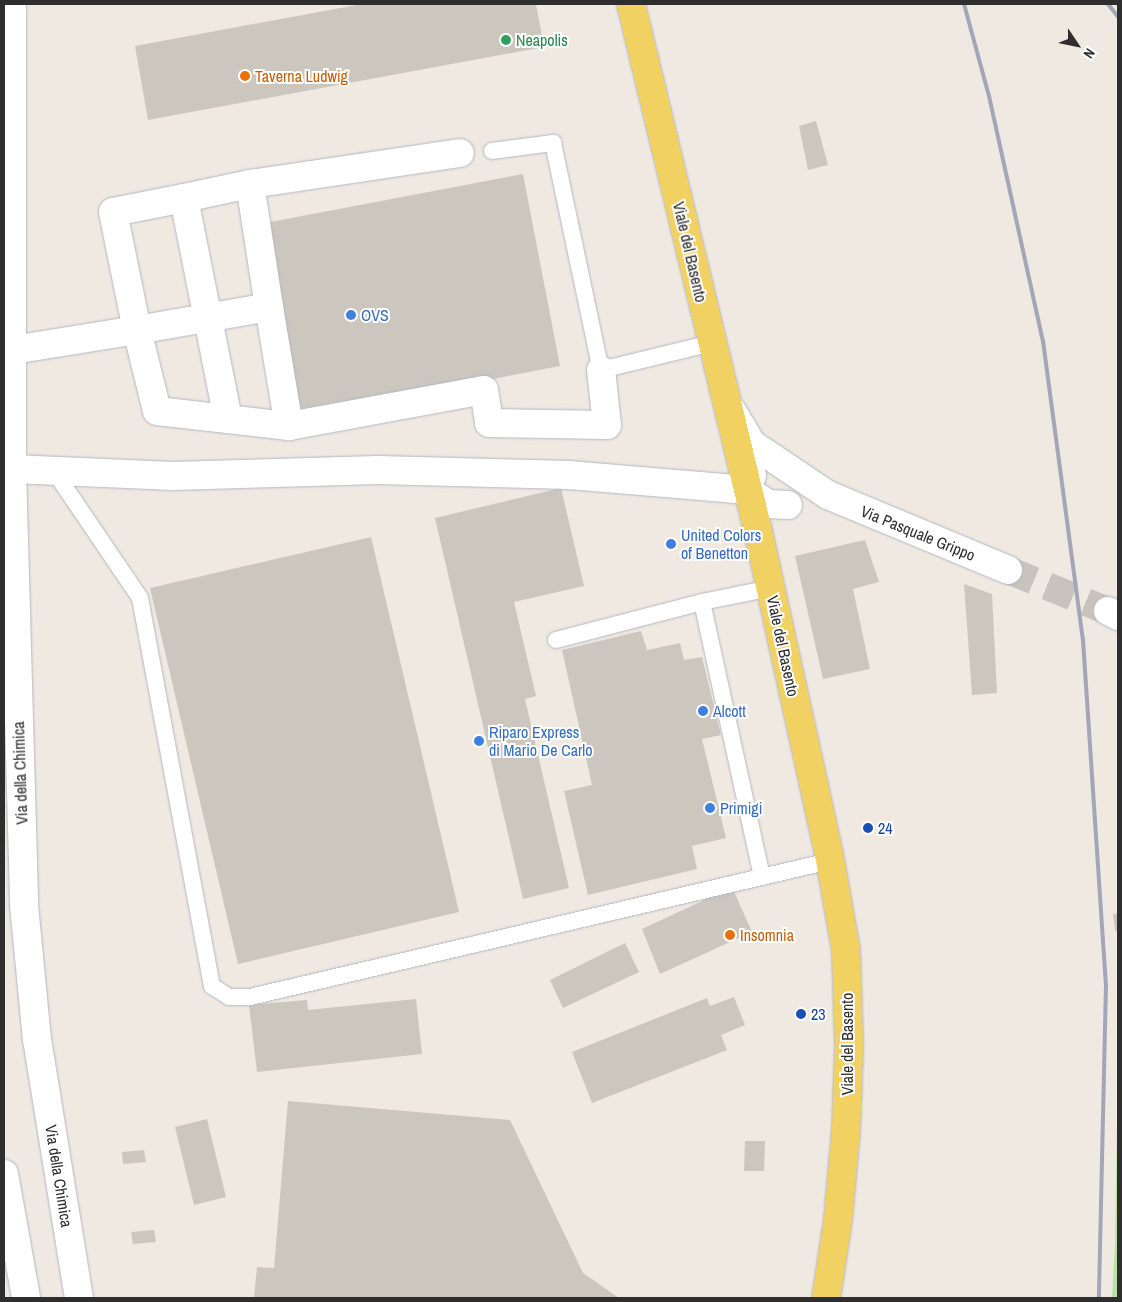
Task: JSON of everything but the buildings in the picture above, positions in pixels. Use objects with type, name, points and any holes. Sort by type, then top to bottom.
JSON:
[{"type":"main road","name":"Viale del Basento","points":[[631,4],[771,588],[830,861],[846,950],[849,1046],[838,1220],[826,1298]]},
{"type":"street","name":"Via della Chimica","points":[[12,4],[12,469],[24,905],[38,1039],[79,1298]]},
{"type":"street","points":[[460,153],[250,184],[113,212],[137,330],[157,411],[289,426],[484,390],[489,423],[607,425],[601,370]]},
{"type":"street","points":[[250,184],[268,307],[289,426]]},
{"type":"street","points":[[184,198],[228,419]]},
{"type":"street","points":[[13,350],[207,320],[268,307]]},
{"type":"street","points":[[4,388],[5,419],[13,422]]},
{"type":"street","name":"Via Pasquale Grippo","points":[[724,396],[739,427],[752,444],[769,458],[828,495],[1008,570]]},
{"type":"street","points":[[747,490],[752,476],[769,458]]},
{"type":"street","points":[[12,469],[173,476],[378,470],[569,475],[747,490],[768,504],[788,505],[828,495]]},
{"type":"street","points":[[758,531],[788,505]]},
{"type":"street","points":[[4,1174],[26,1298]]},
{"type":"lane","points":[[492,151],[553,143],[601,370],[712,344]]},
{"type":"lane","points":[[54,471],[140,598],[212,986],[229,997],[250,998],[830,861]]},
{"type":"lane","points":[[556,640],[702,602],[771,588]]},
{"type":"lane","points":[[702,602],[762,877]]},
{"type":"green space","points":[[1118,1059],[1118,1298],[1112,1298],[1115,1244]]},
{"type":"tunnel","points":[[1008,570],[1108,611]]},
{"type":"railway","points":[[964,4],[989,96],[1043,341],[1083,640],[1106,984],[1099,1298]]},
{"type":"railway","points":[[1108,4],[1118,17]]},
{"type":"place","name":"Neapolis","points":[[506,40]]},
{"type":"place","name":"Taverna Ludwig","points":[[245,76]]},
{"type":"place","name":"OVS","points":[[351,315]]},
{"type":"place","name":"United Colors of Benetton","points":[[671,544]]},
{"type":"place","name":"Alcott","points":[[703,711]]},
{"type":"place","name":"Riparo Express di Mario De Carlo","points":[[479,741]]},
{"type":"place","name":"Primigi","points":[[710,808]]},
{"type":"place","name":"24","points":[[868,828]]},
{"type":"place","name":"Insomnia","points":[[730,935]]},
{"type":"place","name":"23","points":[[801,1014]]}]
